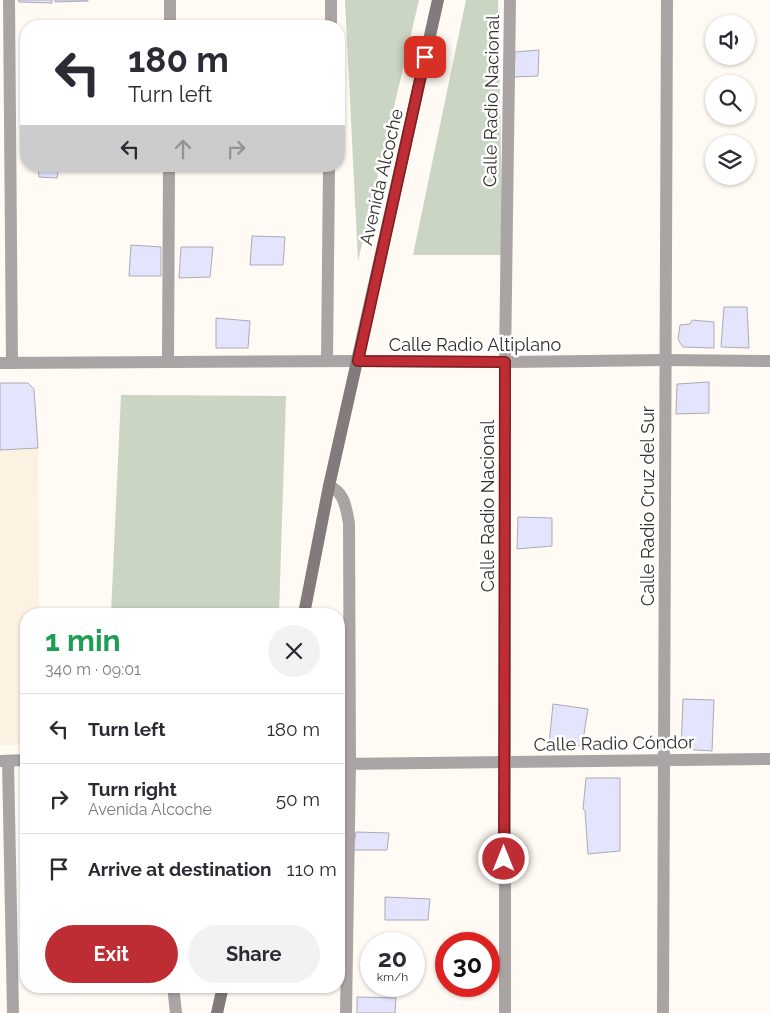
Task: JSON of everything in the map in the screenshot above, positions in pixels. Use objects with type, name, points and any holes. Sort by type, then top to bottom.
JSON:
[{"type":"street","points":[[6,363],[9,0]]},
{"type":"street","points":[[170,0],[170,20]]},
{"type":"street","points":[[331,0],[331,20]]},
{"type":"street","name":"Avenida Alcoche","points":[[330,486],[438,0]]},
{"type":"street","name":"Calle Radio Nacional","points":[[505,1013],[505,362],[510,0]]},
{"type":"street","name":"Calle Radio Cruz del Sur","points":[[663,1013],[667,0]]},
{"type":"street","points":[[168,362],[169,172]]},
{"type":"street","points":[[327,361],[329,172]]},
{"type":"street","name":"Calle Radio Altiplano","points":[[6,363],[770,361]]},
{"type":"street","points":[[305,608],[330,486],[338,491],[343,498],[349,523],[345,716]]},
{"type":"street","name":"Calle Radio Cóndor","points":[[345,764],[770,759]]},
{"type":"street","points":[[13,1013],[4,761],[20,760]]},
{"type":"street","points":[[345,888],[346,1013]]},
{"type":"street","points":[[174,993],[176,1013]]},
{"type":"street","points":[[217,1013],[221,993]]},
{"type":"shaded area","points":[[38,448],[39,608],[20,608],[20,745],[0,745],[0,450]]},
{"type":"green space","points":[[345,0],[419,0],[358,261]]},
{"type":"green space","points":[[466,0],[498,0],[503,255],[413,255]]},
{"type":"green space","points":[[121,395],[286,396],[279,608],[111,608]]},
{"type":"building","points":[[18,0],[52,0],[52,3],[19,2]]},
{"type":"building","points":[[55,0],[88,0],[88,1],[55,2]]},
{"type":"building","points":[[539,50],[538,76],[514,77],[515,52]]},
{"type":"building","points":[[39,172],[58,172],[57,178],[39,177]]},
{"type":"building","points":[[252,236],[285,237],[283,265],[250,265]]},
{"type":"building","points":[[131,245],[161,247],[161,276],[129,276]]},
{"type":"building","points":[[181,247],[213,247],[210,277],[179,278]]},
{"type":"building","points":[[724,307],[747,307],[749,348],[721,347]]},
{"type":"building","points":[[216,318],[250,321],[248,348],[216,348]]},
{"type":"building","points":[[692,320],[714,322],[714,348],[683,347],[678,339],[680,325],[690,324]]},
{"type":"building","points":[[709,382],[709,413],[676,414],[677,384]]},
{"type":"building","points":[[0,383],[28,383],[34,389],[38,448],[0,450]]},
{"type":"building","points":[[518,517],[552,518],[552,546],[517,549]]},
{"type":"building","points":[[683,699],[714,700],[712,751],[681,749]]},
{"type":"building","points":[[553,704],[588,709],[582,746],[549,744]]},
{"type":"building","points":[[586,778],[620,778],[620,851],[588,854],[585,811],[583,809]]},
{"type":"building","points":[[356,832],[389,833],[387,850],[353,850]]},
{"type":"building","points":[[385,897],[430,899],[428,920],[385,920]]},
{"type":"building","points":[[357,997],[396,998],[395,1013],[357,1013]]},
{"type":"route","points":[[425,57],[358,361],[505,362],[504,859]]}]
